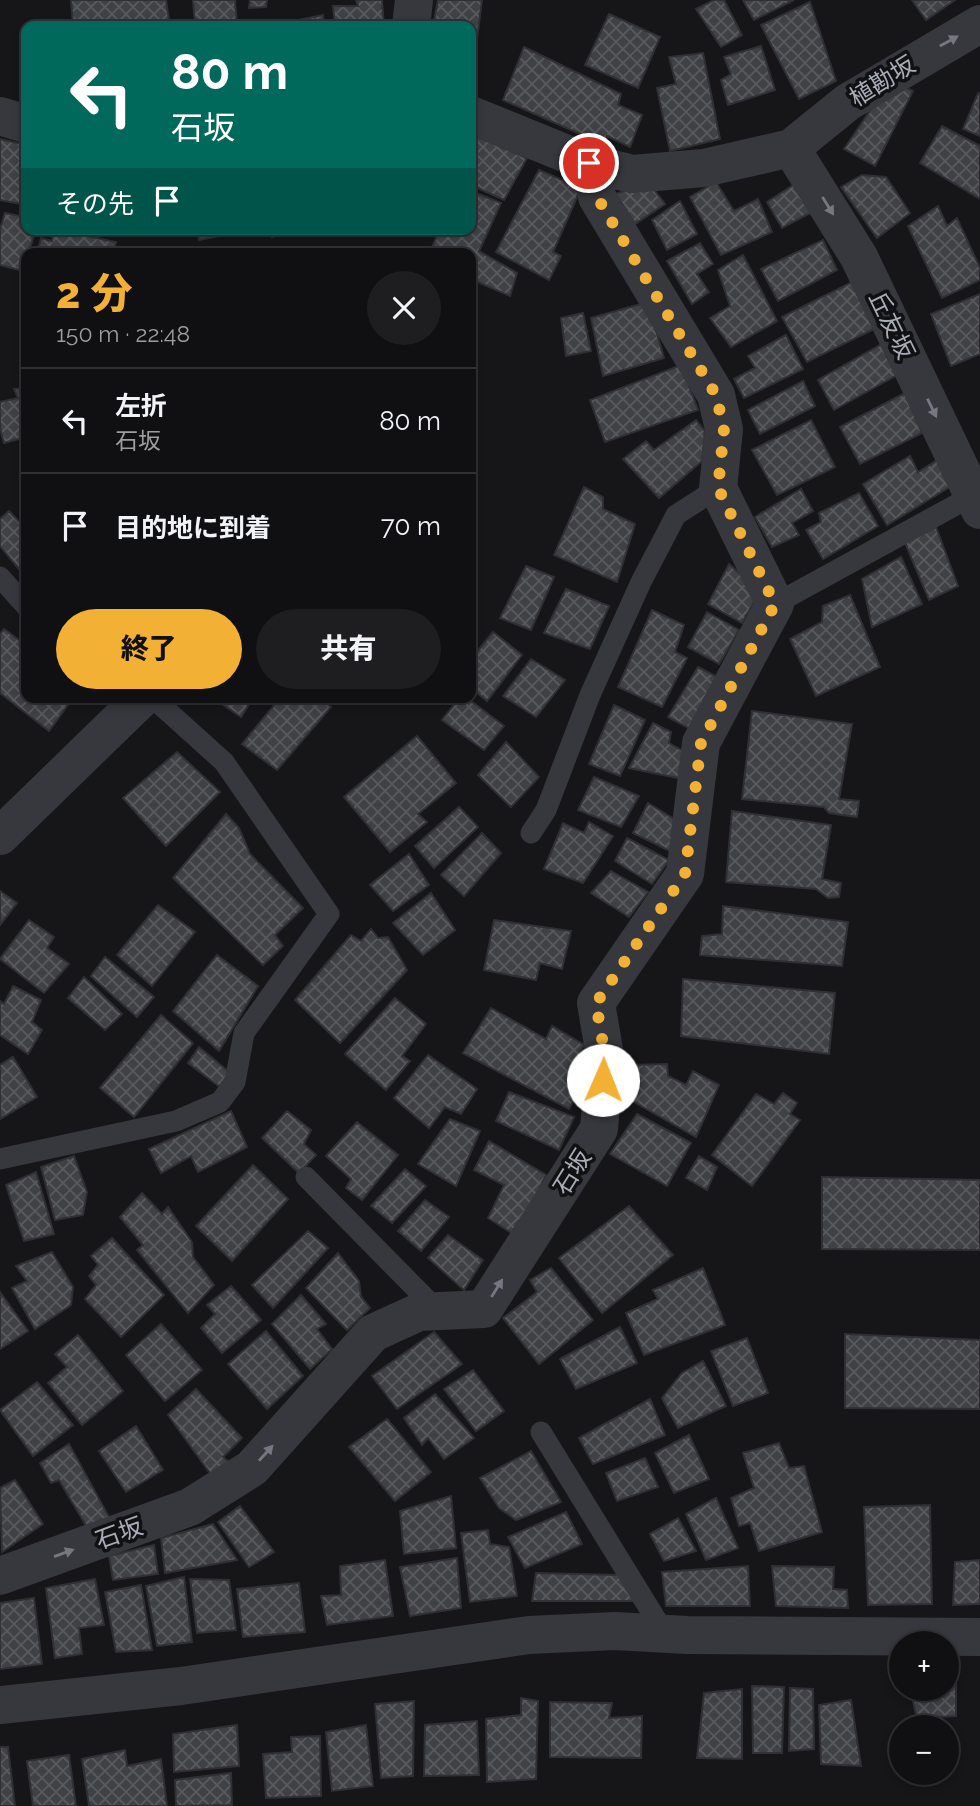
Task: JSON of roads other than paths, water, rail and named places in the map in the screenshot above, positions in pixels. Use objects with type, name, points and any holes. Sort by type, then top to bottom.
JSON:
[{"type":"street","points":[[412,21],[415,0]]},
{"type":"street","name":"植勘坂","points":[[791,148],[848,102],[916,59],[980,24]]},
{"type":"street","points":[[0,116],[21,122]]},
{"type":"street","points":[[476,118],[589,163],[632,174],[704,168],[791,148]]},
{"type":"street","name":"丘友坂","points":[[791,148],[859,257],[977,503]]},
{"type":"street","points":[[589,163],[597,197],[716,395],[724,429],[718,488],[775,604]]},
{"type":"street","name":"石坂","points":[[0,1576],[190,1507],[252,1468],[373,1334],[419,1311],[484,1309],[599,1129],[605,1056],[596,1003],[685,874],[701,743],[775,604]]},
{"type":"street","points":[[0,836],[132,703]]},
{"type":"street","points":[[0,1705],[181,1686],[529,1635],[615,1631],[883,1639],[980,1637]]},
{"type":"lane","points":[[531,833],[546,810],[590,695],[641,582],[676,514],[718,488]]},
{"type":"lane","points":[[775,604],[977,503]]},
{"type":"lane","points":[[0,577],[21,600]]},
{"type":"lane","points":[[0,1159],[176,1121],[220,1102],[235,1082],[244,1033],[329,915],[224,762],[135,703]]},
{"type":"lane","points":[[306,1177],[438,1311]]},
{"type":"lane","points":[[541,1432],[665,1634]]}]
